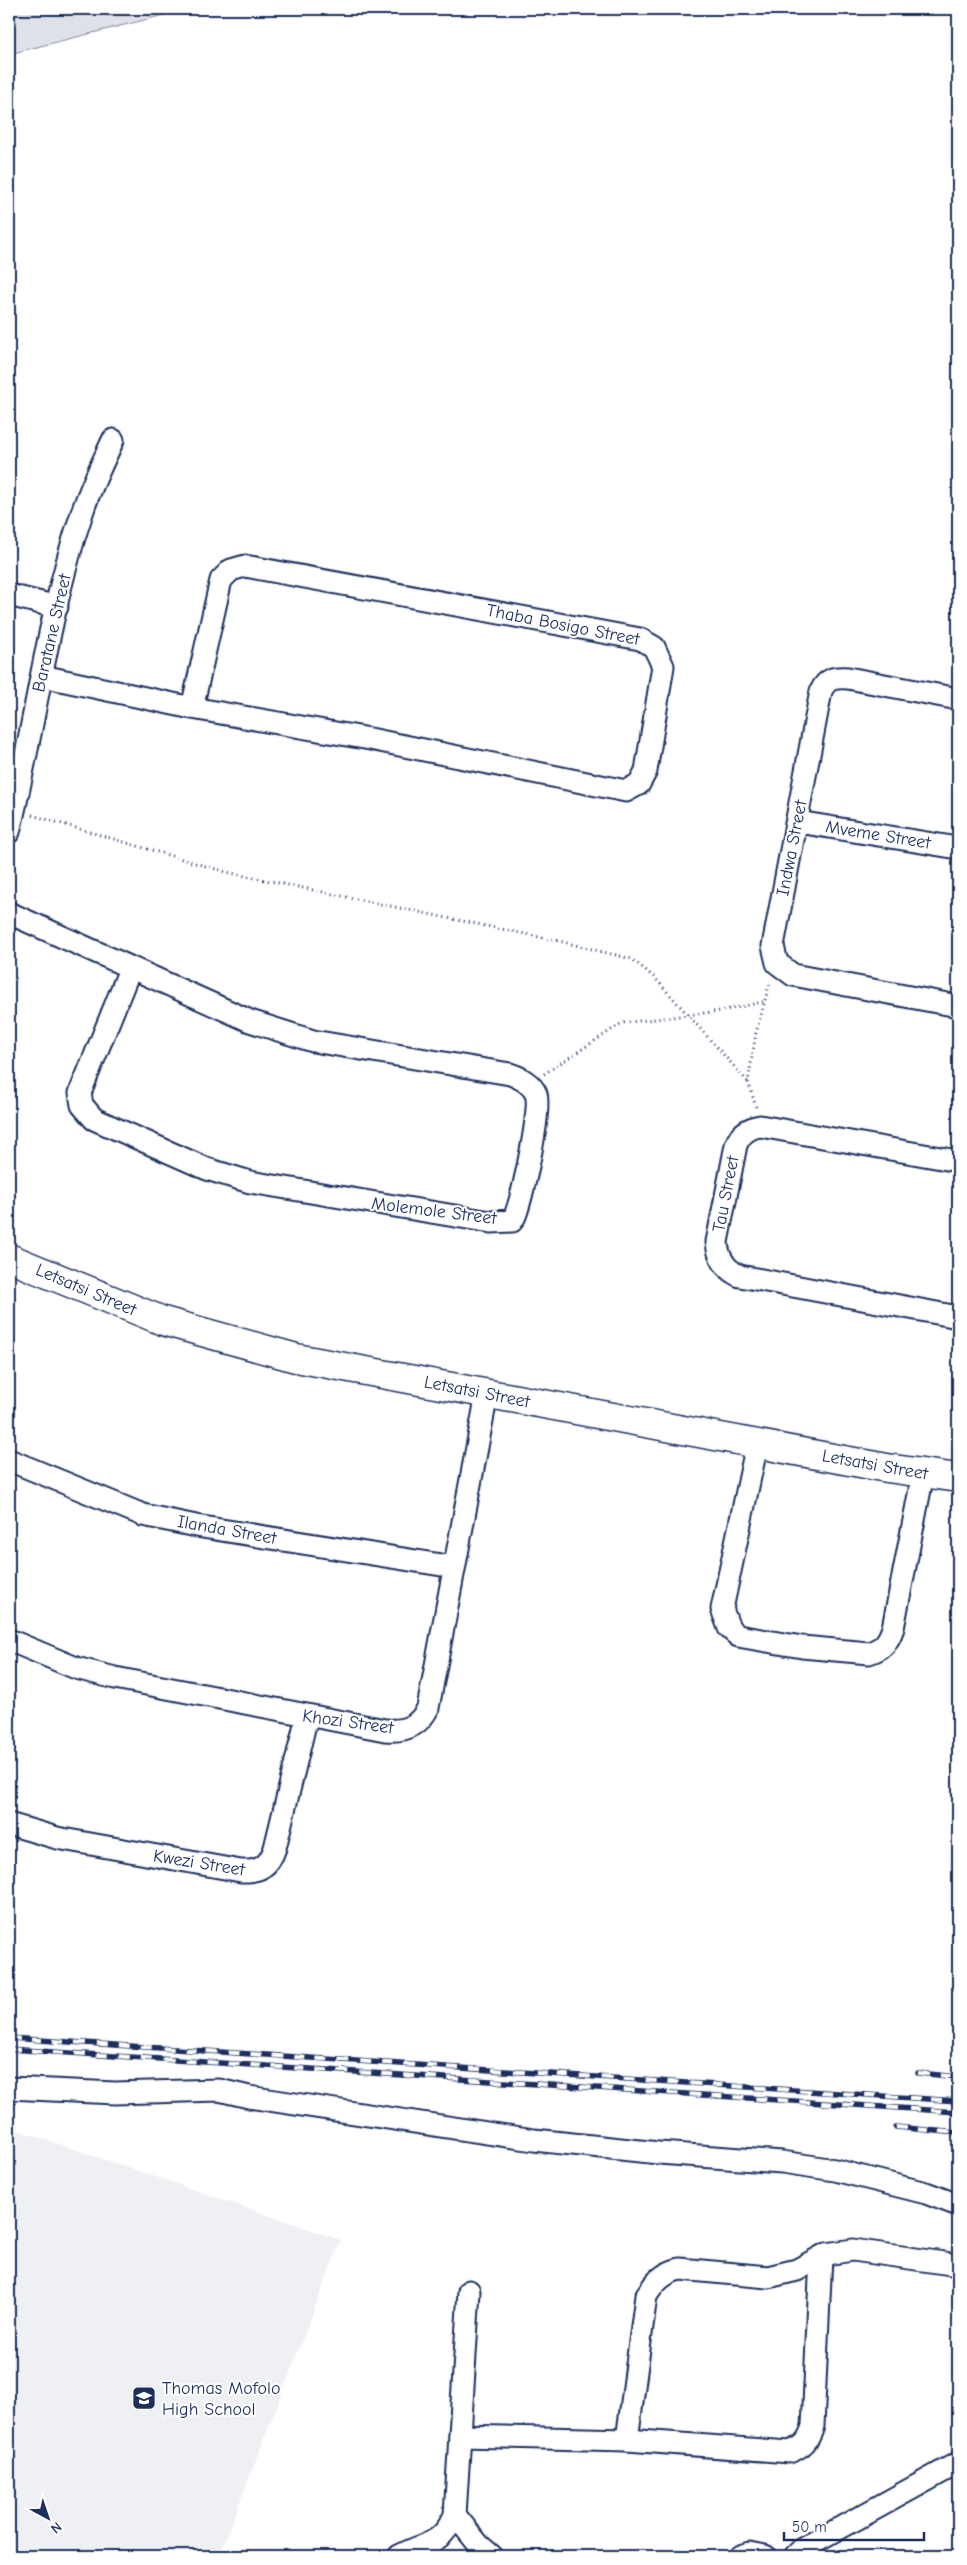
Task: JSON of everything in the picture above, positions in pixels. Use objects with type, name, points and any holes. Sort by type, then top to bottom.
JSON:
[{"type":"street","name":"Baratane Street","points":[[9,832],[57,606],[82,513],[113,440]]},
{"type":"street","name":"Thaba Bosigo Street","points":[[42,676],[192,708],[370,739],[626,790],[639,784],[646,771],[663,666],[654,647],[640,639],[245,566],[231,570],[222,580],[192,708]]},
{"type":"street","points":[[9,596],[57,606]]},
{"type":"street","name":"Indwa Street","points":[[782,968],[775,958],[773,946],[798,822],[821,691],[827,681],[832,678],[848,678],[958,699]]},
{"type":"street","name":"Mveme Street","points":[[798,822],[958,848]]},
{"type":"street","points":[[9,913],[130,968],[284,1034],[313,1041],[510,1074],[529,1084]]},
{"type":"street","name":"Molemole Street","points":[[130,968],[81,1089],[82,1105],[90,1116],[101,1123],[236,1179],[274,1187],[481,1220],[512,1221],[517,1211],[537,1114],[536,1094],[529,1084]]},
{"type":"street","points":[[782,968],[793,975],[958,1006]]},
{"type":"street","points":[[760,1126],[958,1161]]},
{"type":"street","name":"Tau Street","points":[[760,1126],[748,1129],[736,1145],[718,1242],[718,1251],[728,1269],[740,1276],[958,1317]]},
{"type":"street","name":"Letsatsi Street","points":[[9,1258],[127,1308],[216,1337],[296,1358],[757,1444],[923,1474],[958,1478]]},
{"type":"street","name":"Khozi Street","points":[[9,1640],[76,1668],[97,1674],[391,1731],[406,1729],[420,1721],[428,1708],[487,1394]]},
{"type":"street","points":[[757,1444],[722,1609],[729,1628],[738,1636],[802,1647],[869,1653],[880,1649],[889,1641],[893,1628],[923,1474]]},
{"type":"street","name":"Ilanda Street","points":[[9,1460],[127,1510],[175,1522],[454,1567]]},
{"type":"street","name":"Kwezi Street","points":[[9,1824],[35,1833],[70,1840],[241,1871],[256,1871],[268,1864],[275,1848],[307,1716]]},
{"type":"street","points":[[9,2088],[115,2093],[219,2090],[249,2098],[534,2140],[659,2153],[748,2158],[835,2170],[926,2193],[958,2205]]},
{"type":"street","points":[[627,2440],[646,2296],[659,2279],[668,2272],[680,2269],[768,2277],[797,2270],[821,2257],[836,2252],[853,2250],[958,2265]]},
{"type":"street","points":[[460,2436],[627,2440],[789,2452],[805,2444],[812,2426],[821,2257]]},
{"type":"street","points":[[400,2556],[439,2539],[448,2531],[455,2516],[469,2292]]},
{"type":"street","points":[[795,2556],[802,2549],[958,2463]]},
{"type":"street","points":[[455,2516],[479,2545],[492,2556]]},
{"type":"street","points":[[741,2556],[750,2553],[765,2556]]},
{"type":"path","points":[[14,810],[226,872],[559,941],[632,959],[655,978],[748,1082]]},
{"type":"path","points":[[760,1126],[748,1082],[763,1002],[772,978],[782,968]]},
{"type":"path","points":[[529,1084],[622,1023],[646,1022],[686,1014],[721,1011],[763,1002]]},
{"type":"shaded area","points":[[9,9],[188,9],[9,54]]},
{"type":"shaded area","name":"Thomas Mofolo High School","points":[[9,2127],[341,2240],[219,2556],[9,2556]]},
{"type":"railway","points":[[9,2038],[958,2101]]},
{"type":"railway","points":[[9,2049],[958,2112]]},
{"type":"railway","points":[[918,2073],[958,2077]]},
{"type":"railway","points":[[896,2127],[957,2133]]},
{"type":"place","name":"Thomas Mofolo High School","points":[[144,2398]]}]
